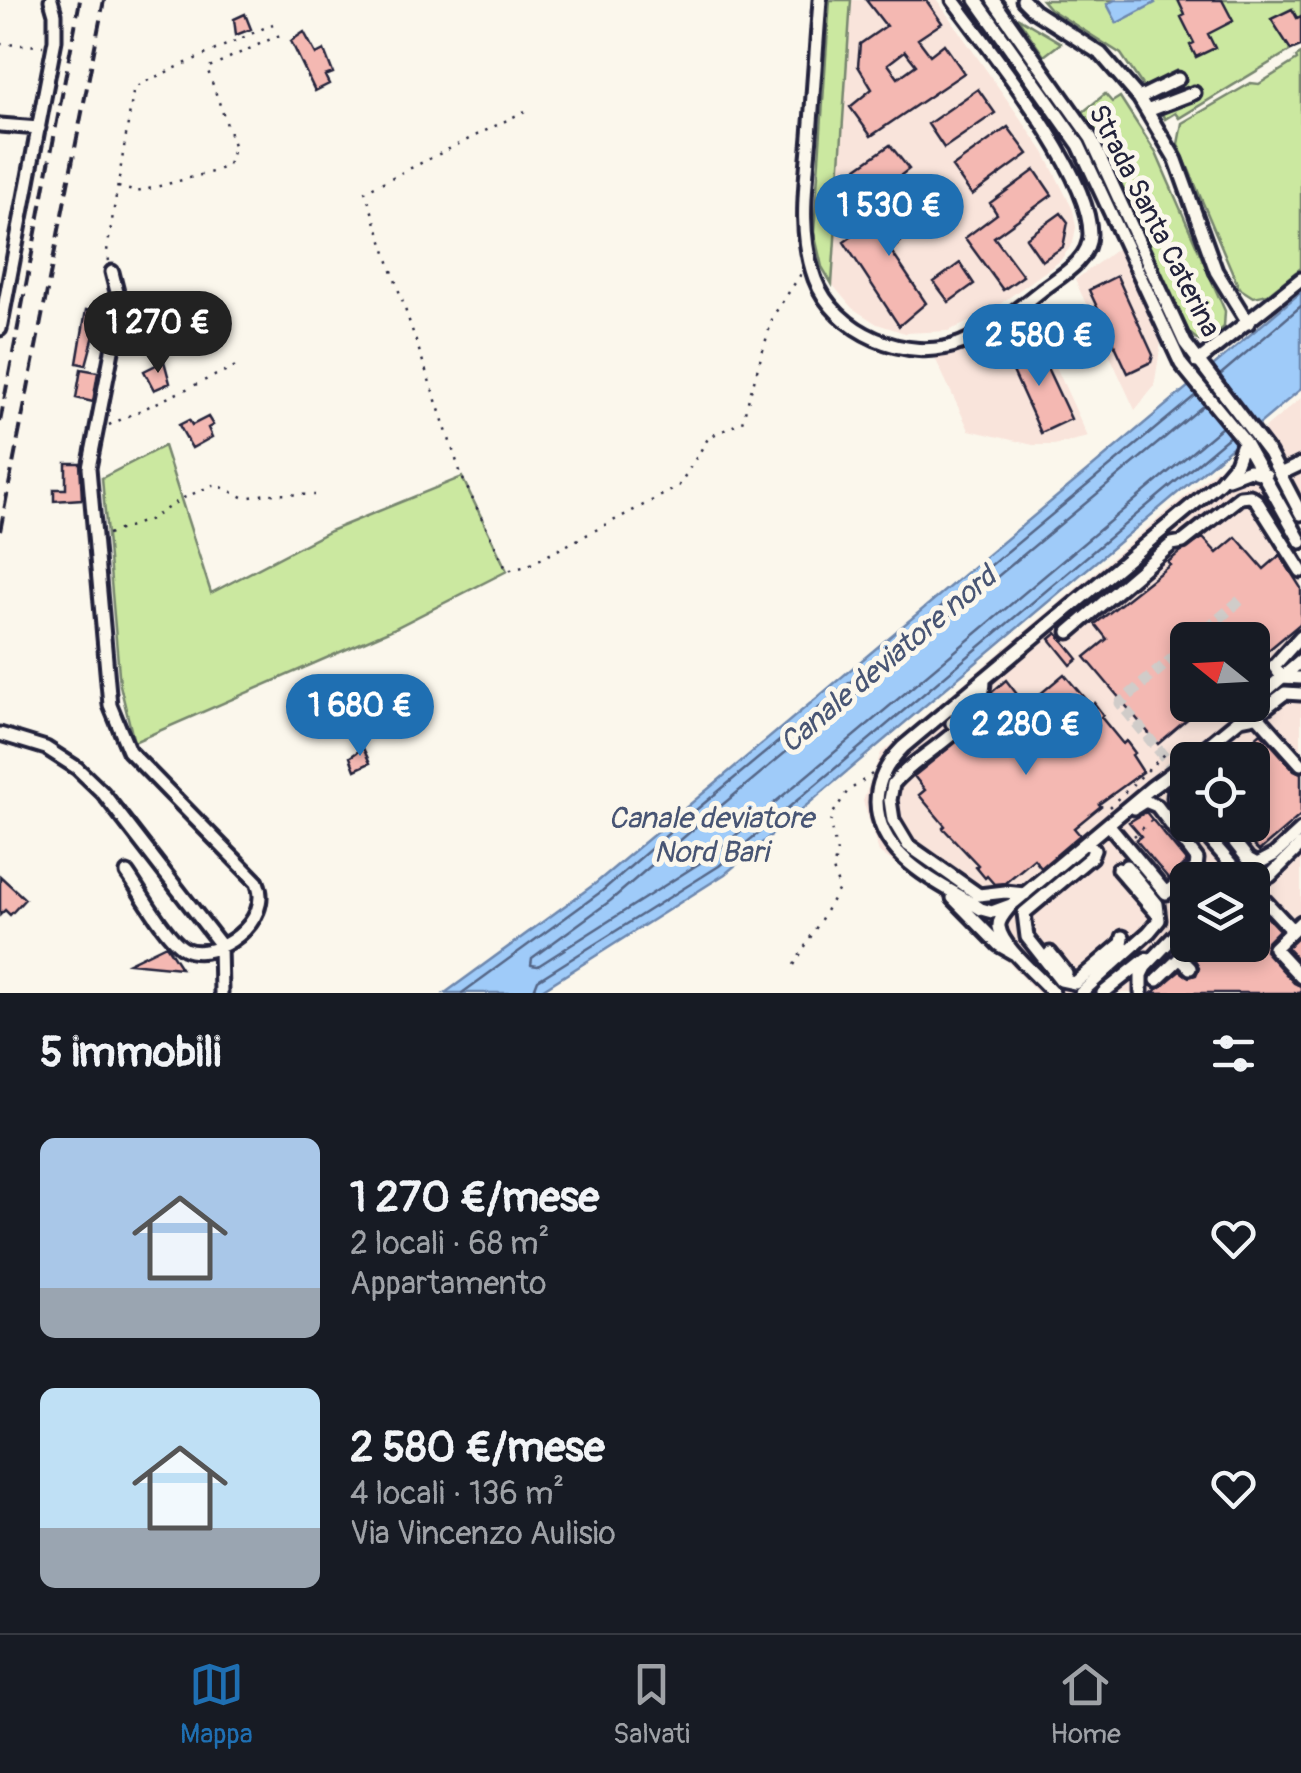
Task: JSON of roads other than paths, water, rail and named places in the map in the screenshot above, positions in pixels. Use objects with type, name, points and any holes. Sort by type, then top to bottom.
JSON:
[{"type":"street","points":[[0,329],[54,46],[52,0]]},
{"type":"street","points":[[820,0],[803,232],[816,282],[845,322],[878,341],[918,349],[958,344],[1004,319],[1080,261],[1090,237],[1086,206],[1048,130],[953,0]]},
{"type":"street","name":"Strada Santa Caterina","points":[[976,0],[1079,144],[1181,364],[1280,474],[1301,514]]},
{"type":"street","name":"Strada Santa Caterina","points":[[994,0],[1091,138],[1185,343],[1249,437],[1301,542]]},
{"type":"street","name":"Strada Santa Caterina","points":[[1023,0],[1102,54],[1139,98],[1176,160],[1216,272],[1248,323]]},
{"type":"street","points":[[1139,98],[1178,79]]},
{"type":"street","points":[[1147,111],[1194,93]]},
{"type":"street","points":[[0,125],[39,128]]},
{"type":"street","points":[[112,272],[118,300],[89,468],[110,704],[120,734],[148,774],[256,882],[262,902],[253,923],[220,944],[204,952],[182,948],[127,873]]},
{"type":"street","points":[[1200,366],[1301,279]]},
{"type":"street","points":[[1220,482],[1236,463],[1249,437]]},
{"type":"street","points":[[1280,474],[1301,464]]},
{"type":"street","points":[[1016,954],[999,945],[948,890],[890,844],[877,806],[883,774],[903,747],[1220,482],[1242,470],[1266,476]]},
{"type":"street","points":[[1069,632],[1240,496],[1256,500],[1301,572]]},
{"type":"street","points":[[1158,532],[1175,548]]},
{"type":"street","points":[[1282,677],[1274,663],[1301,636]]},
{"type":"street","points":[[1270,690],[1301,661]]},
{"type":"street","points":[[1282,677],[1301,678]]},
{"type":"street","points":[[984,679],[982,702],[968,719],[894,784],[891,813],[895,827],[908,845],[974,892],[1025,894]]},
{"type":"street","points":[[938,736],[962,715],[970,691]]},
{"type":"street","points":[[1270,700],[1284,693],[1301,694]]},
{"type":"street","points":[[1211,742],[1236,722]]},
{"type":"street","points":[[1265,722],[1301,764]]},
{"type":"street","points":[[2,734],[46,748],[91,779],[220,944],[220,993]]},
{"type":"street","points":[[1123,812],[1170,774]]},
{"type":"street","points":[[1151,788],[1170,796]]},
{"type":"street","points":[[1053,993],[1016,954],[999,925],[1011,906],[1088,842],[1105,820],[1145,801],[1152,802],[1198,859],[1196,868],[1166,893],[1105,820]]},
{"type":"street","points":[[1234,842],[1248,859],[1264,862],[1301,830]]},
{"type":"street","points":[[1088,842],[1094,850],[1091,857],[1024,914],[1027,937],[1068,984],[1122,943],[1123,937]]},
{"type":"street","points":[[1212,842],[1229,862]]},
{"type":"street","points":[[1270,876],[1297,849]]},
{"type":"street","points":[[1025,924],[1093,865]]},
{"type":"street","points":[[1082,993],[1145,927],[1158,920],[1157,904],[1122,868]]},
{"type":"street","points":[[948,890],[986,911],[1011,906]]},
{"type":"street","points":[[1270,903],[1297,926],[1274,948],[1301,977]]},
{"type":"street","points":[[1025,924],[1066,973]]},
{"type":"street","points":[[1102,993],[1170,939]]},
{"type":"street","points":[[1141,993],[1141,976],[1153,955]]},
{"type":"street","points":[[1157,980],[1176,962]]},
{"type":"street","points":[[1184,962],[1190,968]]},
{"type":"water","points":[[1115,0],[1155,3],[1117,23],[1107,4]]},
{"type":"water","name":"Canale deviatore Nord Bari","points":[[1301,292],[1301,389],[725,874],[537,993],[445,993],[596,883]]},
{"type":"tunnel","points":[[1215,622],[1243,598]]},
{"type":"tunnel","points":[[1170,660],[1120,703],[1170,764]]},
{"type":"railway","points":[[0,422],[80,0]]},
{"type":"railway","points":[[0,531],[104,0]]},
{"type":"water label","name":"Canale deviatore nord","points":[[888,660]]}]
